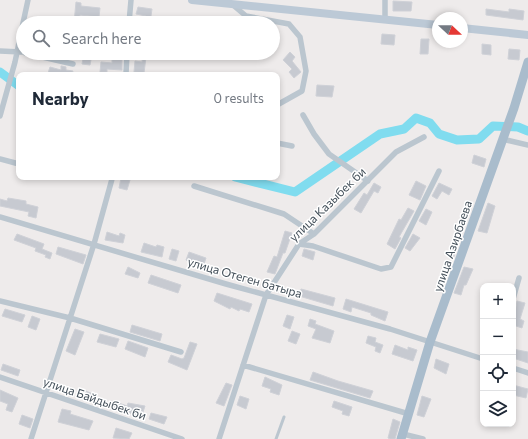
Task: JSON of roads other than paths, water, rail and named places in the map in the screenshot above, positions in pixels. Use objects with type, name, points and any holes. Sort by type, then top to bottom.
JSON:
[{"type":"main road","points":[[192,0],[215,1],[432,24]]},
{"type":"main road","points":[[468,29],[528,34]]},
{"type":"main road","name":"улица Азирбаева","points":[[402,436],[430,342],[514,108],[528,62]]},
{"type":"street","points":[[25,16],[28,0]]},
{"type":"street","points":[[129,16],[130,0]]},
{"type":"street","points":[[385,0],[385,20]]},
{"type":"street","points":[[232,4],[246,16]]},
{"type":"street","points":[[280,22],[290,24],[300,37],[306,71],[302,91],[280,103]]},
{"type":"street","points":[[0,51],[16,52]]},
{"type":"street","points":[[0,116],[16,60]]},
{"type":"street","points":[[56,60],[73,64]]},
{"type":"street","points":[[126,72],[127,60]]},
{"type":"street","points":[[303,114],[314,134],[329,154],[368,181]]},
{"type":"street","name":"улица Казыбек би","points":[[218,439],[266,295],[299,244],[314,234],[396,152],[424,137]]},
{"type":"street","points":[[503,137],[528,145]]},
{"type":"street","points":[[280,144],[292,146]]},
{"type":"street","points":[[0,159],[16,163]]},
{"type":"street","points":[[299,244],[313,246],[381,269],[387,269],[390,267],[439,171]]},
{"type":"street","points":[[32,439],[94,244],[112,180]]},
{"type":"street","points":[[194,186],[284,214],[314,234]]},
{"type":"street","name":"улица Отеген батыра","points":[[0,217],[430,342],[480,358]]},
{"type":"street","points":[[516,288],[519,278]]},
{"type":"street","points":[[0,301],[70,318],[181,352]]},
{"type":"street","points":[[243,365],[409,414]]},
{"type":"street","points":[[516,369],[528,373]]},
{"type":"street","name":"улица Байдыбек би","points":[[0,377],[182,439]]},
{"type":"street","points":[[402,436],[423,439]]},
{"type":"lane","points":[[276,439],[284,417]]},
{"type":"waterway","points":[[0,72],[16,84]]},
{"type":"waterway","points":[[247,180],[295,192],[380,134],[404,129],[416,118],[430,123],[439,134],[457,140],[479,139],[493,126],[518,127],[528,131]]}]
